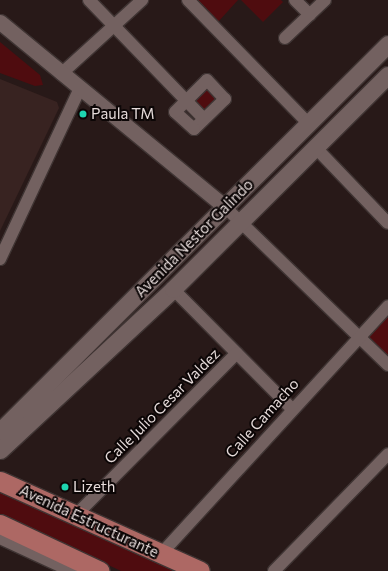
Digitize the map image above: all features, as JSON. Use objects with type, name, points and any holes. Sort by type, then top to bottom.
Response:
[{"type":"main road","name":"Avenida Nestor Galindo","points":[[0,431],[388,44]]},
{"type":"main road","name":"Avenida Nestor Galindo","points":[[0,450],[173,289],[387,77]]},
{"type":"main road","name":"Avenida Estructurante","points":[[0,481],[200,571]]},
{"type":"main road","points":[[0,524],[100,571]]},
{"type":"street","points":[[89,0],[186,101]]},
{"type":"street","points":[[62,74],[142,0]]},
{"type":"street","points":[[188,0],[308,123]]},
{"type":"street","points":[[296,0],[310,15]]},
{"type":"street","points":[[285,38],[325,0]]},
{"type":"street","points":[[0,22],[79,90],[242,221],[388,365]]},
{"type":"street","points":[[207,80],[225,99],[194,129],[175,112],[186,101],[207,80]]},
{"type":"street","points":[[0,259],[79,90]]},
{"type":"street","points":[[315,147],[388,223]]},
{"type":"street","points":[[173,289],[292,409]]},
{"type":"street","name":"Calle Camacho","points":[[161,554],[292,409],[388,306]]},
{"type":"street","name":"Calle Julio Cesar Valdez","points":[[76,515],[237,353]]},
{"type":"street","points":[[274,571],[388,454]]},
{"type":"street","points":[[0,538],[71,571]]},
{"type":"shaded area","points":[[196,0],[238,0],[218,22]]},
{"type":"shaded area","points":[[241,0],[281,0],[283,2],[263,22]]},
{"type":"shaded area","points":[[0,42],[40,75],[43,85],[35,86],[0,73]]},
{"type":"shaded area","points":[[0,79],[57,102],[59,108],[0,231]]},
{"type":"shaded area","points":[[207,87],[218,97],[203,112],[192,101]]},
{"type":"shaded area","points":[[388,315],[388,357],[368,337]]},
{"type":"shaded area","points":[[0,490],[183,571],[121,571],[0,514]]},
{"type":"place","name":"Paula TM","points":[[83,114]]},
{"type":"place","name":"Lizeth","points":[[65,487]]}]
